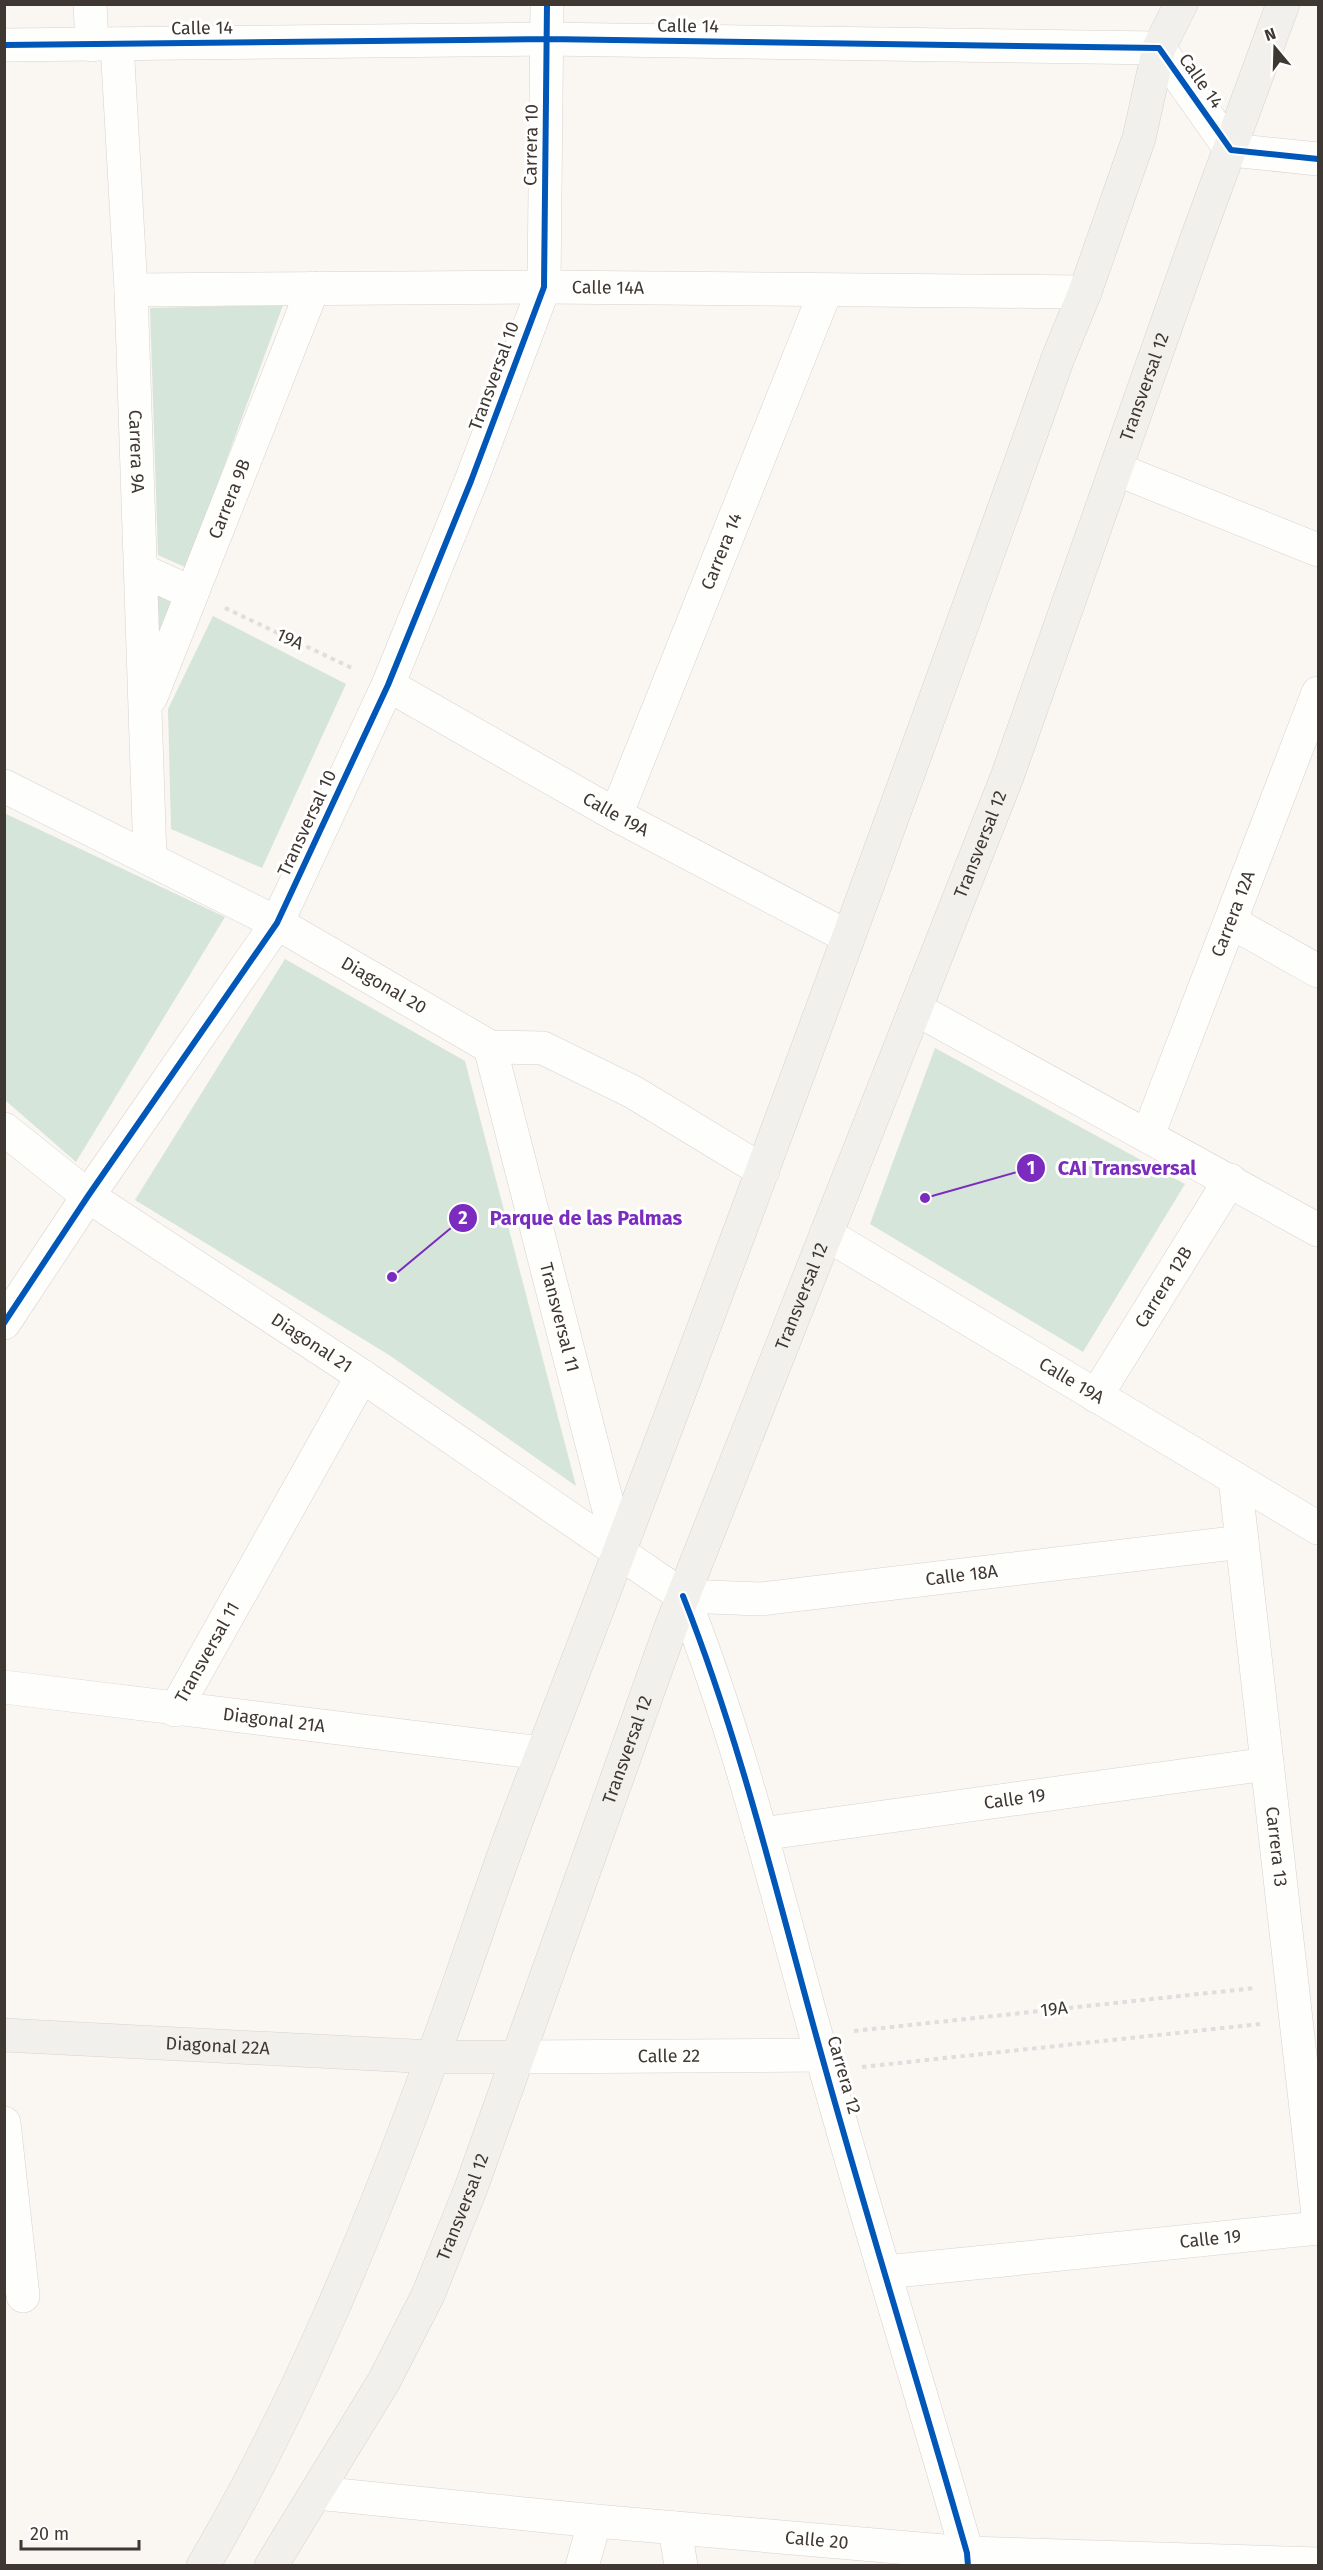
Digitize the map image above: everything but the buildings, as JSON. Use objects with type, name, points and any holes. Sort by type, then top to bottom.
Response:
[{"type":"main road","points":[[203,2565],[236,2510],[303,2372],[366,2228],[433,2057],[542,1753],[620,1553],[763,1170],[1058,358],[1085,292],[1139,138],[1159,48],[1181,4]]},
{"type":"main road","name":"Transversal 12","points":[[271,2565],[384,2381],[428,2295],[471,2188],[683,1596],[1007,777],[1283,4]]},
{"type":"main road","name":"Diagonal 22A","points":[[4,2035],[433,2057],[517,2056]]},
{"type":"street","name":"Carrera 9A","points":[[90,4],[104,45],[131,290],[150,858]]},
{"type":"street","name":"Carrera 10","points":[[544,286],[547,4]]},
{"type":"street","name":"Calle 14","points":[[4,45],[547,39],[1159,48],[1231,150]]},
{"type":"street","points":[[1231,150],[1318,159]]},
{"type":"street","name":"Calle 14A","points":[[131,290],[544,286],[1085,292]]},
{"type":"street","name":"Transversal 10","points":[[4,1323],[88,1196],[277,923],[388,685],[471,481],[544,286]]},
{"type":"street","name":"Carrera 9B","points":[[146,710],[313,288]]},
{"type":"street","name":"Carrera 14","points":[[616,815],[826,290]]},
{"type":"street","points":[[1116,468],[1318,550]]},
{"type":"street","points":[[141,570],[192,592]]},
{"type":"street","name":"Calle 19A","points":[[388,685],[616,815],[848,937]]},
{"type":"street","name":"Carrera 12A","points":[[1148,1135],[1317,704]]},
{"type":"street","name":"Diagonal 20","points":[[4,786],[277,923],[490,1047],[543,1048],[633,1092],[763,1170]]},
{"type":"street","points":[[1231,922],[1318,972]]},
{"type":"street","points":[[916,1009],[1318,1230]]},
{"type":"street","name":"Transversal 11","points":[[490,1047],[620,1553]]},
{"type":"street","name":"Diagonal 21","points":[[4,1129],[88,1196],[362,1376],[683,1596]]},
{"type":"street","name":"Carrera 12B","points":[[1096,1396],[1230,1180]]},
{"type":"street","name":"Calle 19A","points":[[826,1234],[1318,1528]]},
{"type":"street","name":"Transversal 11","points":[[175,1710],[362,1376]]},
{"type":"street","name":"Carrera 13","points":[[1235,1479],[1318,2215]]},
{"type":"street","name":"Calle 18A","points":[[683,1596],[760,1599],[1242,1542]]},
{"type":"street","name":"Carrera 12","points":[[683,1596],[713,1672],[761,1834],[821,2054],[968,2559]]},
{"type":"street","name":"Diagonal 21A","points":[[4,1687],[175,1710],[542,1753]]},
{"type":"street","name":"Calle 19","points":[[761,1834],[1267,1764]]},
{"type":"street","name":"Calle 22","points":[[517,2056],[821,2054]]},
{"type":"street","points":[[4,2123],[23,2296]]},
{"type":"street","name":"Calle 19","points":[[886,2272],[1318,2228]]},
{"type":"street","name":"Calle 20","points":[[317,2493],[968,2559],[1318,2564]]},
{"type":"street","points":[[582,2565],[595,2521]]},
{"type":"street","points":[[675,2528],[681,2565]]},
{"type":"shaded area","points":[[283,305],[187,568],[158,555],[150,308]]},
{"type":"shaded area","points":[[151,582],[181,596],[153,670]]},
{"type":"shaded area","points":[[213,616],[346,684],[262,868],[171,829],[168,709]]},
{"type":"shaded area","points":[[4,813],[225,917],[76,1162],[5,1100]]},
{"type":"shaded area","points":[[285,959],[465,1061],[576,1486],[389,1355],[135,1200]]},
{"type":"shaded area","points":[[935,1048],[1185,1184],[1083,1352],[870,1224]]},
{"type":"cycle path","points":[[4,1323],[88,1196],[277,923],[388,685],[471,481],[544,287],[547,4]]},
{"type":"cycle path","points":[[4,45],[547,39],[1159,48],[1231,150],[1318,159]]},
{"type":"cycle path","points":[[683,1596],[705,1654],[743,1772],[843,2131],[967,2553],[968,2566]]},
{"type":"place","name":"CAI Transversal","points":[[925,1198]]},
{"type":"place","name":"Parque de las Palmas","points":[[392,1277]]}]
